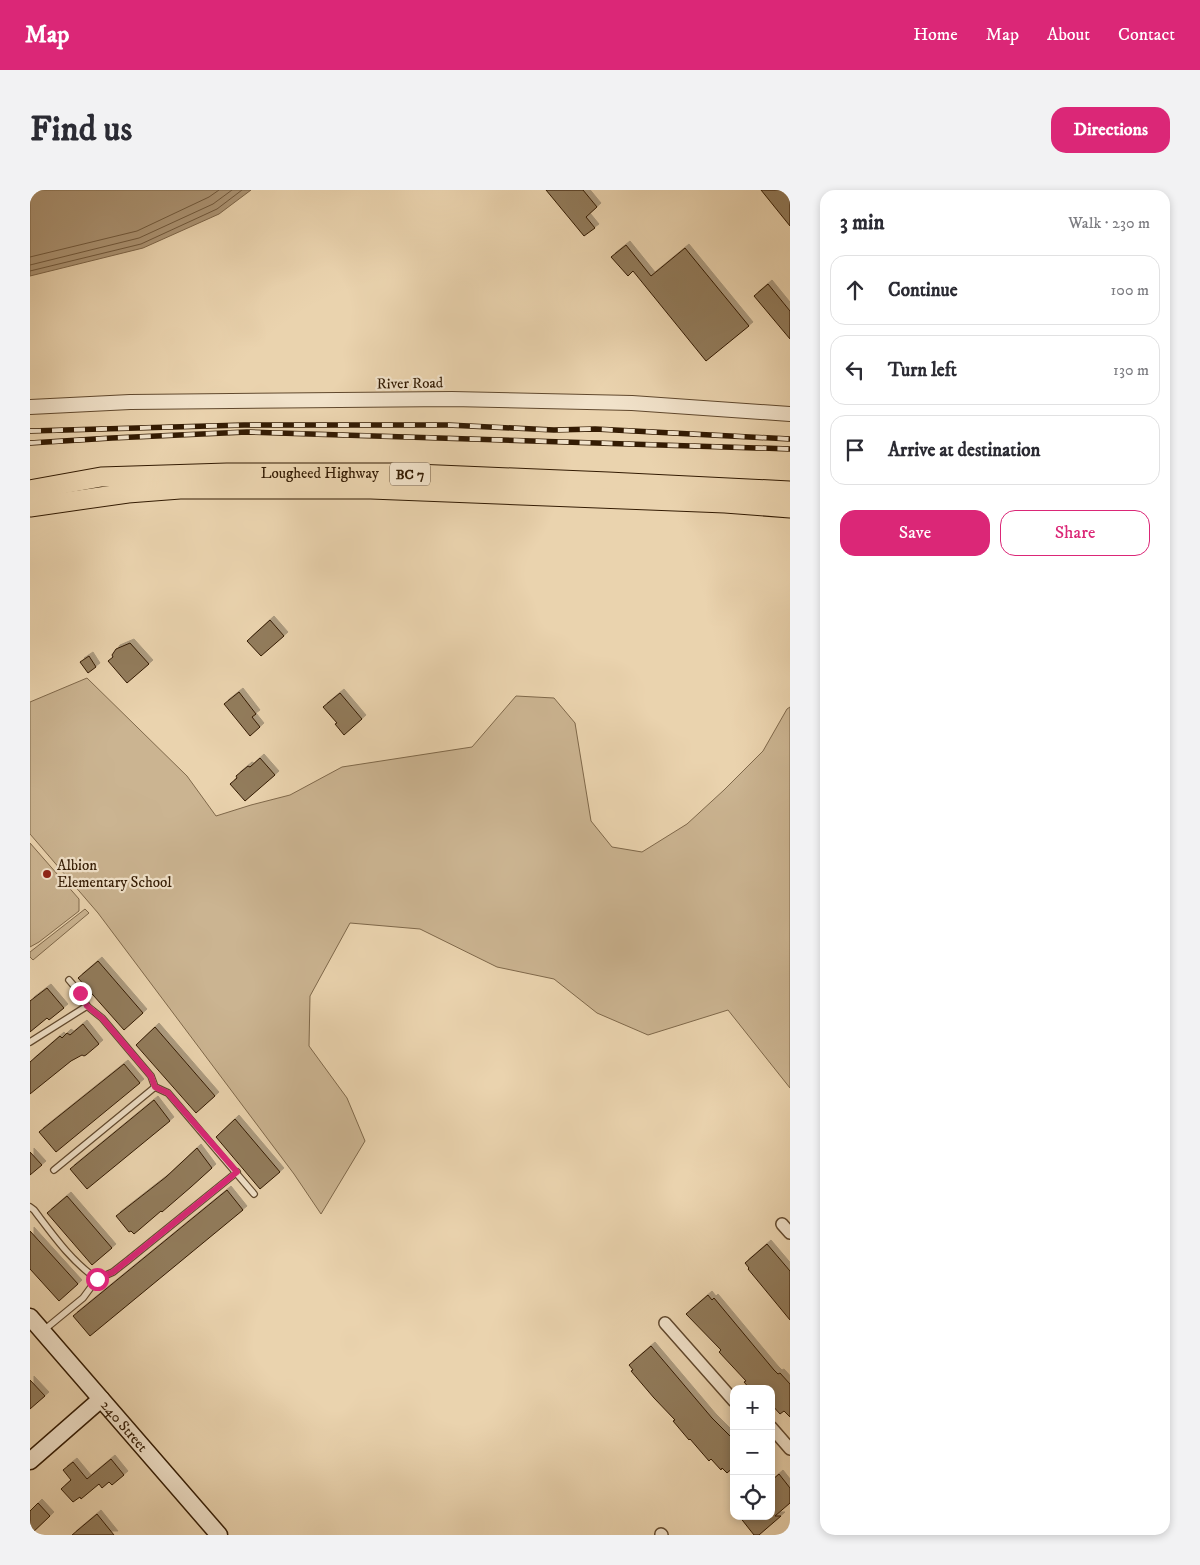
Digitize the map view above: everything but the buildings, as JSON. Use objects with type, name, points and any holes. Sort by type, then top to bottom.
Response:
[{"type":"highway","name":"Lougheed Highway","points":[[30,490],[101,477],[237,473],[392,473],[657,484],[790,492]]},
{"type":"highway","name":"Lougheed Highway","points":[[30,508],[128,493],[199,489],[371,489],[725,503],[790,508]]},
{"type":"main road","name":"240 Street","points":[[30,1317],[219,1535]]},
{"type":"main road","points":[[30,1461],[102,1399]]},
{"type":"street","name":"River Road","points":[[30,407],[130,402],[452,399],[632,403],[790,414]]},
{"type":"street","points":[[782,1224],[790,1233]]},
{"type":"street","points":[[665,1323],[730,1396]]},
{"type":"street","points":[[774,1430],[790,1449]]},
{"type":"lane","points":[[69,980],[80,993],[87,1006],[102,1018],[151,1076],[155,1087],[168,1093],[254,1194]]},
{"type":"lane","points":[[30,1042],[87,1006]]},
{"type":"lane","points":[[54,1170],[155,1087]]},
{"type":"lane","points":[[42,1331],[83,1298],[97,1279],[113,1272],[237,1172]]},
{"type":"lane","points":[[30,1207],[84,1270],[97,1279]]},
{"type":"shaded area","points":[[87,678],[187,776],[216,816],[290,795],[342,767],[472,747],[516,696],[554,698],[575,723],[591,821],[612,847],[642,852],[687,824],[724,790],[763,751],[787,709],[790,707],[790,1088],[728,1010],[648,1035],[597,1013],[554,979],[497,967],[420,929],[350,923],[310,996],[309,1046],[347,1098],[365,1141],[321,1214],[294,1174],[98,913],[30,834],[30,702]]},
{"type":"shaded area","name":"Albion Elementary School","points":[[30,843],[79,899],[79,911],[30,947]]},
{"type":"shaded area","points":[[85,909],[89,913],[33,960],[30,957],[30,952]]},
{"type":"water","points":[[30,190],[251,190],[219,214],[143,248],[30,276]]},
{"type":"railway","points":[[30,431],[244,425],[448,425],[554,430],[595,429],[790,439]]},
{"type":"railway","points":[[30,443],[247,432],[790,449]]},
{"type":"place","name":"Albion Elementary School","points":[[47,874]]},
{"type":"route","points":[[80,993],[87,1006],[102,1018],[151,1076],[155,1087],[168,1093],[237,1172],[113,1272],[97,1279]]}]
